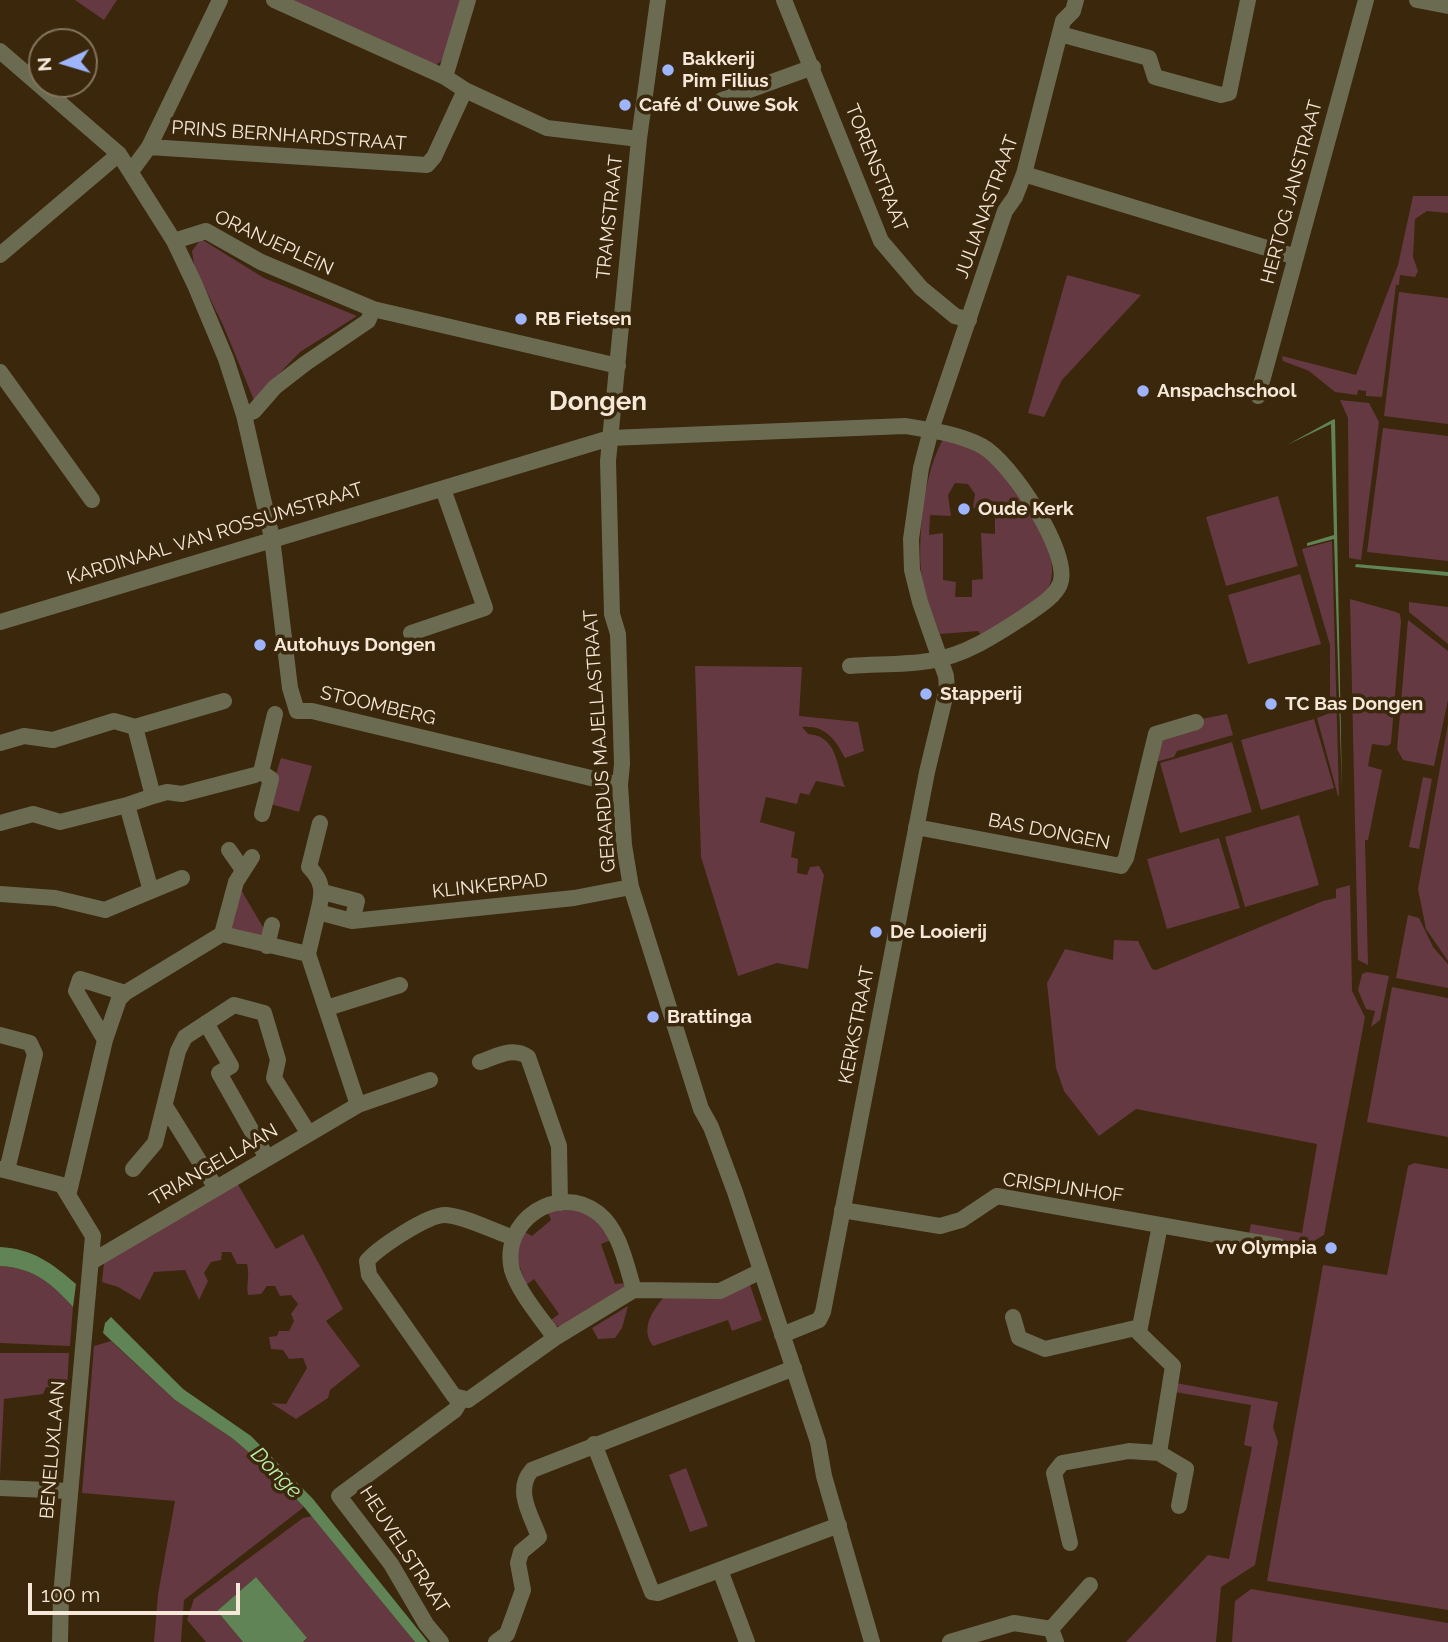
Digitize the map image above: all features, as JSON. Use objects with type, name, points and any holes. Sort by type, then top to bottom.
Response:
[{"type":"street","points":[[132,170],[149,147],[220,0]]},
{"type":"street","points":[[274,0],[445,77],[465,90],[547,128],[639,139]]},
{"type":"street","points":[[445,77],[468,0]]},
{"type":"street","name":"TRAMSTRAAT","points":[[610,438],[639,139],[657,0]]},
{"type":"street","name":"TORENSTRAAT","points":[[784,0],[813,66],[881,241],[921,288],[955,316],[969,320]]},
{"type":"street","name":"JULIANASTRAAT","points":[[931,430],[1005,211],[1015,197],[1024,174],[1040,119],[1040,102],[1063,21],[1073,11],[1076,0]]},
{"type":"street","points":[[1060,34],[1149,58],[1155,77],[1221,95],[1228,93],[1248,0]]},
{"type":"street","name":"HERTOG JANSTRAAT","points":[[1258,396],[1366,0]]},
{"type":"street","points":[[1417,0],[1448,6]]},
{"type":"street","points":[[0,51],[120,154],[174,241],[213,326],[244,415],[272,538]]},
{"type":"street","points":[[722,100],[813,66]]},
{"type":"street","name":"PRINS BERNHARDSTRAAT","points":[[149,147],[427,165],[434,157],[465,90]]},
{"type":"street","points":[[0,255],[120,154]]},
{"type":"street","points":[[1024,174],[1296,257]]},
{"type":"street","name":"ORANJEPLEIN","points":[[174,241],[206,230],[261,262],[373,309],[618,366]]},
{"type":"street","points":[[244,415],[254,411],[275,387],[306,363],[368,321],[373,309]]},
{"type":"street","points":[[0,372],[92,500]]},
{"type":"street","name":"KARDINAAL VAN ROSSUMSTRAAT","points":[[0,622],[610,438],[877,426],[931,430]]},
{"type":"street","points":[[850,666],[940,658],[979,645],[1041,605],[1056,590],[1061,574],[1038,508],[1008,470],[982,446],[931,430]]},
{"type":"street","name":"KERKSTRAAT","points":[[782,1335],[819,1320],[916,827],[947,689],[912,570],[911,539],[919,480],[931,430]]},
{"type":"street","name":"GERARDUS MAJELLASTRAAT","points":[[610,438],[612,618],[618,635],[622,764],[620,785],[631,887],[701,1109],[711,1127],[761,1271]]},
{"type":"street","points":[[411,632],[485,608],[443,489]]},
{"type":"street","name":"STOOMBERG","points":[[272,538],[290,688],[297,711],[312,711],[620,785]]},
{"type":"street","points":[[0,743],[24,736],[53,740],[114,721],[135,727],[224,701]]},
{"type":"street","points":[[262,814],[261,772],[275,714]]},
{"type":"street","name":"BAS DONGEN","points":[[916,827],[1121,866],[1126,858],[1156,734],[1196,722]]},
{"type":"street","points":[[135,727],[153,796]]},
{"type":"street","points":[[0,823],[33,814],[60,822],[167,792],[182,794],[263,777]]},
{"type":"street","points":[[127,805],[151,891]]},
{"type":"street","points":[[320,822],[309,867],[318,876],[323,892],[308,954],[358,1105]]},
{"type":"street","points":[[69,1192],[105,1040],[119,999],[222,934],[236,882],[247,863],[229,850]]},
{"type":"street","points":[[0,894],[55,898],[105,910],[182,878]]},
{"type":"street","name":"KLINKERPAD","points":[[318,912],[352,921],[575,898],[631,887]]},
{"type":"street","points":[[323,892],[357,901],[352,921]]},
{"type":"street","points":[[267,946],[272,925]]},
{"type":"street","points":[[222,934],[308,954]]},
{"type":"street","points":[[105,1040],[76,991],[80,979],[125,993]]},
{"type":"street","points":[[327,1008],[400,985]]},
{"type":"street","points":[[132,1169],[155,1143],[185,1037],[234,1005],[264,1013],[278,1060],[274,1078],[309,1134]]},
{"type":"street","points":[[206,1023],[231,1066],[219,1073],[267,1158]]},
{"type":"street","points":[[0,1035],[30,1043],[35,1054],[4,1170],[62,1185],[69,1192]]},
{"type":"street","points":[[480,1062],[511,1051],[528,1057],[559,1146],[560,1203]]},
{"type":"street","name":"TRIANGELLAAN","points":[[91,1262],[358,1105],[430,1080]]},
{"type":"street","points":[[165,1106],[216,1188]]},
{"type":"street","name":"BENELUXLAAN","points":[[60,1642],[70,1491],[91,1262],[91,1229],[69,1192]]},
{"type":"street","name":"CRISPIJNHOF","points":[[842,1210],[940,1226],[961,1220],[997,1196],[1278,1246]]},
{"type":"street","points":[[634,1290],[607,1222],[584,1206],[560,1203],[547,1205],[530,1214],[514,1238],[513,1273],[555,1338],[634,1290],[720,1291],[761,1271],[820,1449],[824,1476],[872,1642]]},
{"type":"street","points":[[462,1398],[454,1396],[369,1275],[367,1262],[375,1252],[432,1217],[446,1215],[514,1238]]},
{"type":"street","points":[[1159,1453],[1173,1366],[1139,1333],[1160,1225]]},
{"type":"street","points":[[1013,1317],[1019,1338],[1045,1349],[1140,1327]]},
{"type":"street","name":"HEUVELSTRAAT","points":[[441,1642],[426,1623],[391,1564],[339,1496],[455,1410],[462,1398],[468,1400],[555,1338]]},
{"type":"street","points":[[496,1642],[506,1634],[523,1590],[518,1563],[521,1552],[539,1537],[523,1492],[523,1480],[532,1470],[794,1368]]},
{"type":"street","points":[[594,1444],[652,1592],[658,1593],[839,1525]]},
{"type":"street","points":[[1070,1543],[1054,1473],[1062,1463],[1129,1451],[1159,1453],[1186,1469],[1179,1506]]},
{"type":"street","points":[[0,1488],[70,1491]]},
{"type":"street","points":[[720,1570],[747,1642]]},
{"type":"street","points":[[950,1642],[1014,1623],[1053,1636],[1090,1585]]},
{"type":"shaded area","points":[[75,0],[117,0],[104,20]]},
{"type":"shaded area","points":[[288,0],[460,0],[445,58],[436,65]]},
{"type":"shaded area","points":[[1413,196],[1448,196],[1448,213],[1427,211],[1415,219],[1413,257],[1418,271],[1415,277],[1400,275],[1399,285],[1396,285],[1382,397],[1366,396],[1366,391],[1358,390],[1357,395],[1335,392],[1309,371],[1283,361],[1282,356],[1356,375],[1398,265]]},
{"type":"shaded area","points":[[201,239],[264,278],[357,316],[300,352],[254,400],[223,325],[194,266],[192,251]]},
{"type":"shaded area","points":[[1067,275],[1141,295],[1062,380],[1044,417],[1028,413]]},
{"type":"shaded area","points":[[1399,292],[1448,298],[1448,424],[1384,416]]},
{"type":"shaded area","points":[[1340,400],[1369,403],[1379,422],[1361,560],[1349,558],[1348,418]]},
{"type":"shaded area","points":[[1383,428],[1448,436],[1448,561],[1367,552]]},
{"type":"shaded area","points":[[944,438],[976,450],[993,461],[1025,500],[1044,536],[1050,554],[1052,570],[1046,591],[985,640],[978,631],[940,634],[924,587],[920,556],[922,521],[927,484]],"holes":[[[955,483],[968,484],[975,494],[973,508],[979,509],[980,516],[995,515],[995,534],[981,533],[983,579],[972,580],[972,597],[955,597],[956,582],[943,580],[943,533],[929,535],[930,515],[951,516],[948,495]]]},
{"type":"shaded area","points":[[1278,496],[1298,566],[1226,586],[1206,517]]},
{"type":"shaded area","points":[[1332,541],[1339,796],[1317,718],[1330,713],[1330,645],[1302,549]]},
{"type":"shaded area","points":[[1300,574],[1321,644],[1248,664],[1228,595]]},
{"type":"shaded area","points":[[1350,599],[1396,612],[1400,614],[1401,622],[1391,743],[1388,746],[1372,744],[1368,766],[1382,770],[1368,840],[1365,840],[1368,965],[1358,960]]},
{"type":"shaded area","points":[[1409,602],[1448,607],[1448,644],[1409,612]]},
{"type":"shaded area","points":[[1408,620],[1448,651],[1448,700],[1434,766],[1403,760],[1397,749]]},
{"type":"shaded area","points":[[695,666],[802,667],[799,716],[858,722],[864,751],[845,758],[823,731],[802,727],[808,734],[818,736],[831,746],[845,787],[816,781],[809,795],[800,793],[797,804],[766,797],[760,822],[795,832],[791,857],[798,859],[797,873],[807,875],[810,867],[819,866],[824,875],[808,969],[777,963],[738,976],[701,857]]},
{"type":"shaded area","points":[[1227,714],[1233,735],[1177,751],[1174,757],[1155,762],[1161,739],[1202,726],[1201,719]]},
{"type":"shaded area","points":[[1314,719],[1334,788],[1261,810],[1241,740]]},
{"type":"shaded area","points":[[1448,724],[1448,961],[1426,929],[1418,889]]},
{"type":"shaded area","points":[[1232,742],[1252,812],[1180,833],[1160,763]]},
{"type":"shaded area","points":[[281,758],[312,766],[299,812],[267,803]]},
{"type":"shaded area","points":[[1423,777],[1432,779],[1419,849],[1409,847]]},
{"type":"shaded area","points":[[1299,815],[1319,885],[1245,907],[1225,837]]},
{"type":"shaded area","points":[[1219,838],[1240,908],[1167,929],[1147,859]]},
{"type":"shaded area","points":[[1350,885],[1352,991],[1365,1017],[1324,1235],[1302,1248],[1266,1241],[1249,1233],[1251,1224],[1302,1233],[1317,1144],[1136,1109],[1099,1136],[1064,1091],[1056,1068],[1047,983],[1065,949],[1113,960],[1114,940],[1138,941],[1152,969],[1156,970],[1336,898],[1336,889]]},
{"type":"shaded area","points":[[240,888],[267,934],[265,941],[228,931]]},
{"type":"shaded area","points":[[1408,915],[1419,918],[1433,947],[1448,964],[1448,988],[1396,978]]},
{"type":"shaded area","points":[[1367,972],[1389,976],[1380,1020],[1371,1027],[1375,1011],[1366,1009],[1358,990],[1362,974]]},
{"type":"shaded area","points":[[1392,987],[1448,998],[1448,1137],[1367,1122]]},
{"type":"shaded area","points":[[1414,1163],[1448,1169],[1448,1610],[1267,1581],[1323,1265],[1387,1275],[1408,1166]]},
{"type":"shaded area","points":[[237,1183],[276,1249],[303,1234],[343,1309],[326,1321],[360,1366],[330,1390],[328,1398],[296,1419],[271,1403],[286,1404],[307,1368],[303,1358],[289,1359],[283,1350],[271,1349],[269,1337],[277,1336],[279,1331],[289,1331],[294,1321],[291,1314],[298,1304],[291,1295],[280,1296],[275,1286],[267,1286],[261,1294],[248,1295],[247,1264],[237,1264],[231,1252],[222,1252],[221,1260],[211,1262],[204,1273],[208,1281],[199,1300],[185,1270],[154,1272],[140,1300],[118,1287],[102,1282],[104,1262]]},
{"type":"shaded area","points":[[567,1207],[593,1216],[611,1240],[601,1244],[615,1284],[626,1283],[623,1292],[563,1326],[554,1326],[551,1320],[559,1314],[534,1279],[526,1285],[516,1255],[523,1231],[532,1236],[551,1220],[547,1210]]},
{"type":"shaded area","points":[[0,1266],[23,1270],[41,1278],[73,1307],[70,1346],[0,1343]]},
{"type":"shaded area","points":[[750,1285],[762,1320],[732,1331],[728,1320],[653,1346],[649,1340],[649,1320],[664,1297]]},
{"type":"shaded area","points":[[628,1306],[622,1328],[615,1338],[598,1339],[592,1328]]},
{"type":"shaded area","points":[[111,1341],[175,1400],[232,1438],[259,1461],[304,1507],[184,1600],[181,1642],[154,1642],[158,1594],[175,1501],[82,1493],[94,1346]]},
{"type":"shaded area","points":[[0,1353],[69,1353],[67,1388],[46,1387],[43,1394],[4,1399],[0,1477]]},
{"type":"shaded area","points":[[1176,1383],[1278,1402],[1273,1427],[1278,1442],[1255,1565],[1221,1587],[1216,1642],[1126,1642],[1208,1555],[1229,1559],[1252,1447],[1244,1445],[1251,1405],[1175,1392]]},
{"type":"shaded area","points":[[686,1468],[708,1526],[690,1532],[669,1475]]},
{"type":"shaded area","points":[[312,1516],[415,1642],[303,1642],[307,1639],[256,1577],[217,1611],[243,1642],[206,1642],[187,1620],[194,1599],[303,1518]]},
{"type":"shaded area","points":[[1251,1589],[1448,1623],[1448,1642],[1232,1642],[1235,1601]]},
{"type":"water","points":[[1334,419],[1342,791],[1334,539],[1307,546],[1307,543],[1334,535],[1331,424],[1287,445]]},
{"type":"water","points":[[1356,564],[1448,572],[1448,576],[1355,567]]},
{"type":"water","points":[[0,1247],[32,1254],[67,1276],[76,1284],[73,1307],[41,1278],[23,1270],[0,1266]]},
{"type":"water","name":"Donge","points":[[111,1317],[183,1389],[251,1436],[313,1499],[428,1642],[415,1642],[304,1507],[259,1461],[232,1438],[175,1400],[103,1333],[105,1323]]},
{"type":"water","points":[[256,1577],[307,1638],[303,1642],[243,1642],[217,1611]]},
{"type":"place","name":"Bakkerij Pim Filius","points":[[668,70]]},
{"type":"place","name":"Café d' Ouwe Sok","points":[[625,105]]},
{"type":"place","name":"RB Fietsen","points":[[521,319]]},
{"type":"place","name":"Anspachschool","points":[[1143,391]]},
{"type":"place","name":"Oude Kerk","points":[[964,509]]},
{"type":"place","name":"Autohuys Dongen","points":[[260,645]]},
{"type":"place","name":"Stapperij","points":[[926,694]]},
{"type":"place","name":"TC Bas Dongen","points":[[1271,704]]},
{"type":"place","name":"De Looierij","points":[[876,932]]},
{"type":"place","name":"Brattinga","points":[[653,1017]]},
{"type":"place","name":"vv Olympia","points":[[1331,1248]]},
{"type":"district","name":"Dongen","points":[[598,402]]}]
